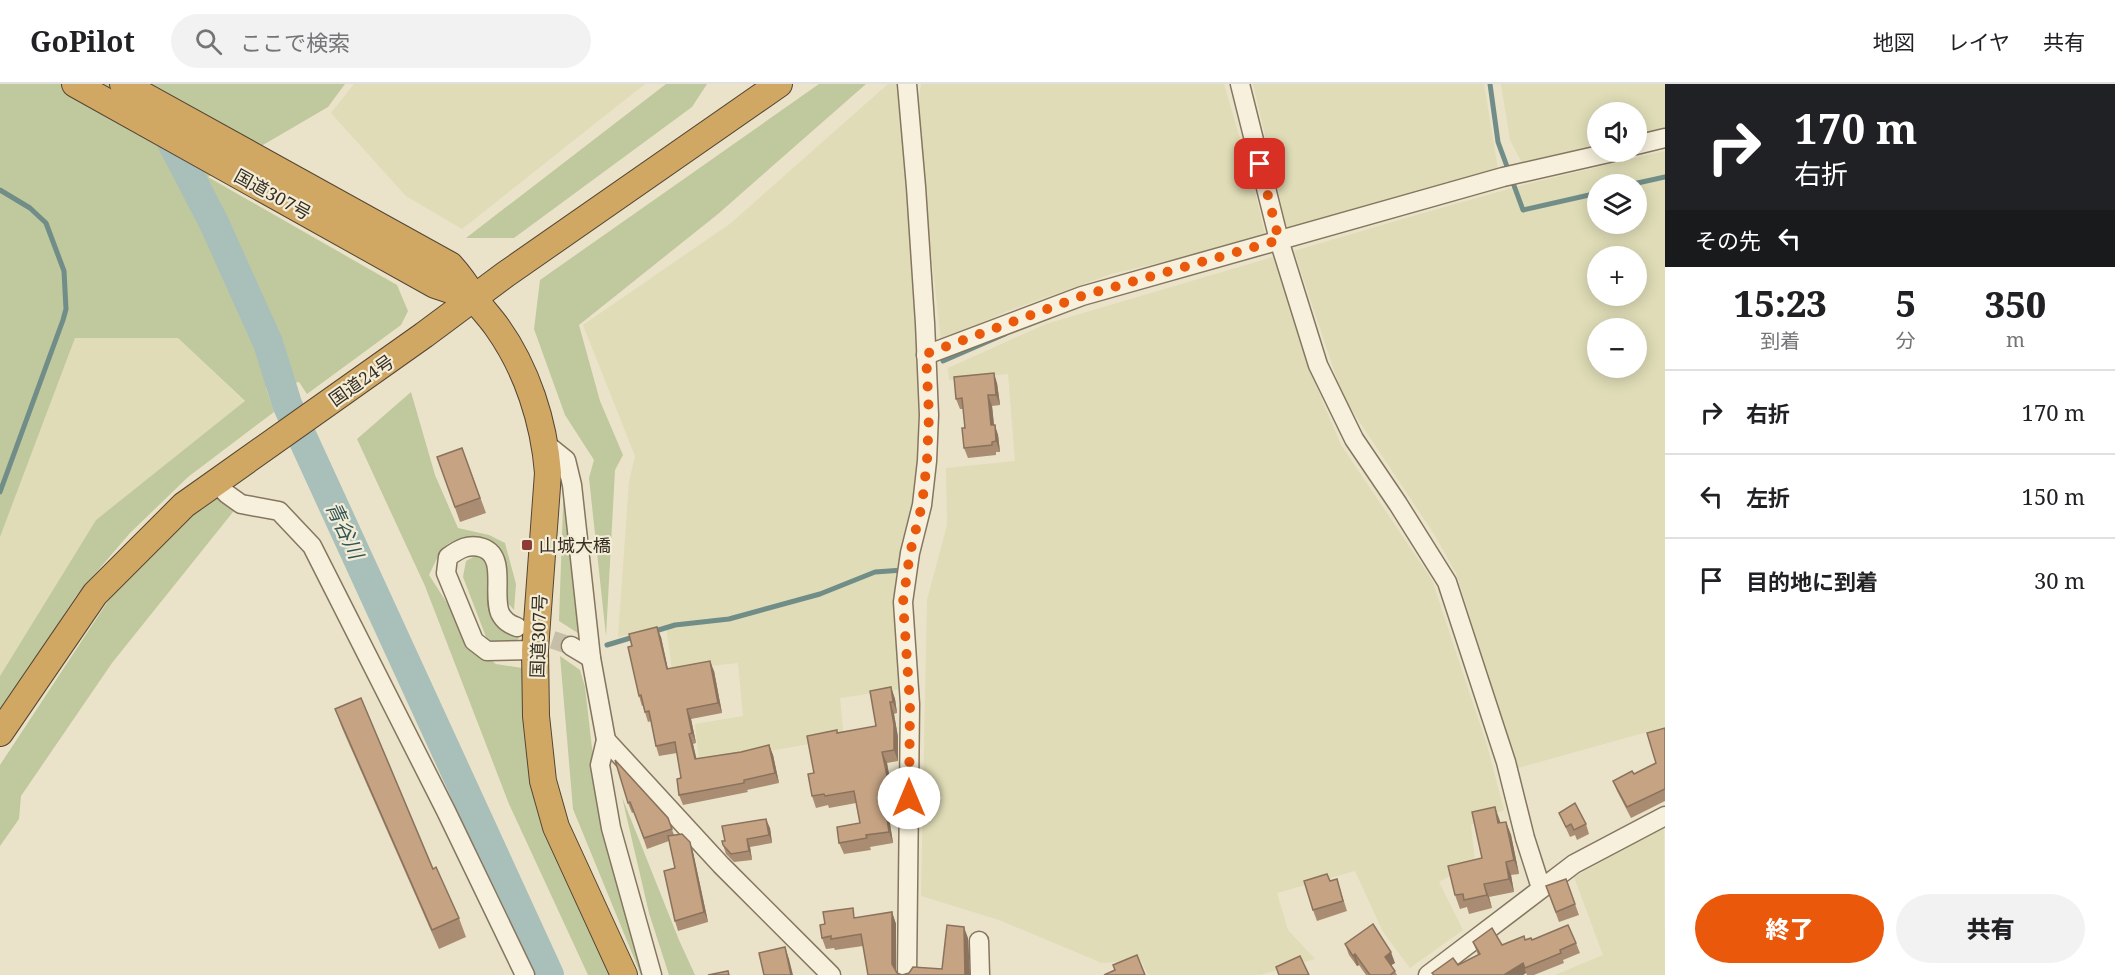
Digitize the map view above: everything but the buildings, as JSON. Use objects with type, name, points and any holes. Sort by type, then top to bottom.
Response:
[{"type":"highway","name":"国道307号","points":[[75,84],[443,275]]},
{"type":"highway","name":"国道307号","points":[[123,84],[443,275],[474,298],[498,328],[521,367],[546,444],[548,473],[535,650],[536,716],[543,781],[556,827],[624,975]]},
{"type":"highway","name":"国道24号","points":[[0,733],[95,594],[184,505],[506,274],[779,84]]},
{"type":"street","points":[[907,84],[916,187],[929,415],[922,505],[910,553],[903,602],[910,704],[907,975]]},
{"type":"street","points":[[1240,84],[1279,240],[1318,365],[1354,439],[1447,582],[1506,762],[1525,838],[1541,888]]},
{"type":"street","points":[[1647,142],[1665,138]]},
{"type":"street","points":[[926,354],[1082,296],[1503,177],[1587,158]]},
{"type":"street","points":[[546,444],[566,460],[572,485],[591,658],[606,740],[600,765],[611,828],[652,975]]},
{"type":"street","points":[[215,482],[241,504],[279,511],[312,546],[446,811],[525,975]]},
{"type":"street","points":[[517,627],[506,623],[499,611],[496,563],[488,550],[475,545],[460,548],[448,557],[446,573],[474,641],[487,651],[535,650]]},
{"type":"street","points":[[571,646],[591,658]]},
{"type":"street","points":[[606,740],[721,865],[831,975]]},
{"type":"street","points":[[1428,975],[1574,864],[1665,816]]},
{"type":"street","points":[[980,941],[980,975]]},
{"type":"shaded area","points":[[354,84],[645,84],[462,229],[406,196],[331,113]]},
{"type":"shaded area","points":[[888,84],[902,84],[923,320],[922,459],[902,689],[840,698],[844,738],[699,763],[695,724],[743,716],[738,663],[672,670],[666,626],[618,637],[629,482],[635,456],[583,325],[731,223]]},
{"type":"shaded area","points":[[921,84],[1224,84],[1253,183],[1266,238],[1111,274],[1005,312],[941,341],[922,170],[918,105]]},
{"type":"shaded area","points":[[1253,84],[1484,84],[1498,169],[1287,229]]},
{"type":"shaded area","points":[[1501,84],[1665,84],[1665,135],[1647,140],[1647,102],[1587,102],[1587,155],[1525,169],[1510,140]]},
{"type":"shaded area","points":[[1665,151],[1665,727],[1518,768],[1456,573],[1434,534],[1343,397],[1294,251],[1523,185],[1619,162],[1647,162],[1647,155]]},
{"type":"shaded area","points":[[1273,257],[1306,362],[1341,445],[1432,580],[1487,745],[1504,810],[1471,825],[1475,862],[1439,882],[1463,930],[1410,968],[1383,932],[1355,871],[1277,893],[1288,930],[1315,959],[1260,975],[1148,975],[1141,960],[1102,963],[999,920],[921,896],[927,600],[947,525],[946,468],[1015,461],[1008,374],[949,380],[948,368],[1046,324]]},
{"type":"shaded area","points":[[75,338],[178,338],[245,402],[96,520],[0,676],[0,537]]},
{"type":"shaded area","points":[[1664,827],[1665,975],[1555,975],[1603,955],[1574,877]]},
{"type":"green space","points":[[0,84],[345,84],[328,107],[208,177],[397,285],[408,311],[401,325],[307,394],[299,382],[266,388],[274,412],[188,477],[130,533],[76,596],[0,713],[0,676],[96,520],[245,401],[178,338],[75,338],[0,537]]},
{"type":"green space","points":[[666,84],[707,84],[692,107],[514,238],[466,238]]},
{"type":"green space","points":[[819,84],[866,84],[718,214],[579,325],[600,401],[623,455],[615,470],[606,636],[589,478],[594,460],[565,415],[534,329],[540,280]]},
{"type":"green space","points":[[411,392],[435,475],[458,528],[489,535],[505,543],[516,584],[514,610],[506,601],[480,539],[459,540],[447,545],[438,556],[429,575],[476,648],[496,664],[522,668],[535,794],[612,975],[588,975],[509,804],[425,586],[357,439]]},
{"type":"green space","points":[[564,478],[581,635],[559,621]]},
{"type":"green space","points":[[216,491],[237,507],[112,663],[21,796],[19,819],[0,846],[0,765],[110,598],[175,529]]},
{"type":"green space","points":[[475,556],[487,559],[500,618],[521,635],[515,643],[499,647],[486,637],[463,577],[466,561]]},
{"type":"green space","points":[[560,656],[580,670],[585,687],[601,826],[645,975],[641,975],[573,809]]},
{"type":"green space","points":[[622,797],[695,975],[669,975],[649,913]]},
{"type":"waterway","points":[[1490,84],[1498,142],[1523,210],[1587,195]]},
{"type":"waterway","name":"青谷川","points":[[161,121],[214,223],[268,343],[287,404],[549,975]]},
{"type":"waterway","points":[[1647,181],[1665,177]]},
{"type":"waterway","points":[[0,190],[30,208],[46,223],[64,271],[66,309],[0,492]]},
{"type":"waterway","points":[[943,361],[1005,334]]},
{"type":"waterway","points":[[652,632],[675,625],[729,619],[820,594],[875,572],[903,570]]},
{"type":"waterway","points":[[607,645],[637,636]]},
{"type":"tunnel","points":[[527,631],[571,646]]},
{"type":"place","name":"山城大橋","points":[[527,545]]},
{"type":"route","points":[[909,798],[910,704],[903,602],[910,553],[922,505],[927,461],[929,415],[926,354],[1082,296],[1279,240],[1260,164]]}]
